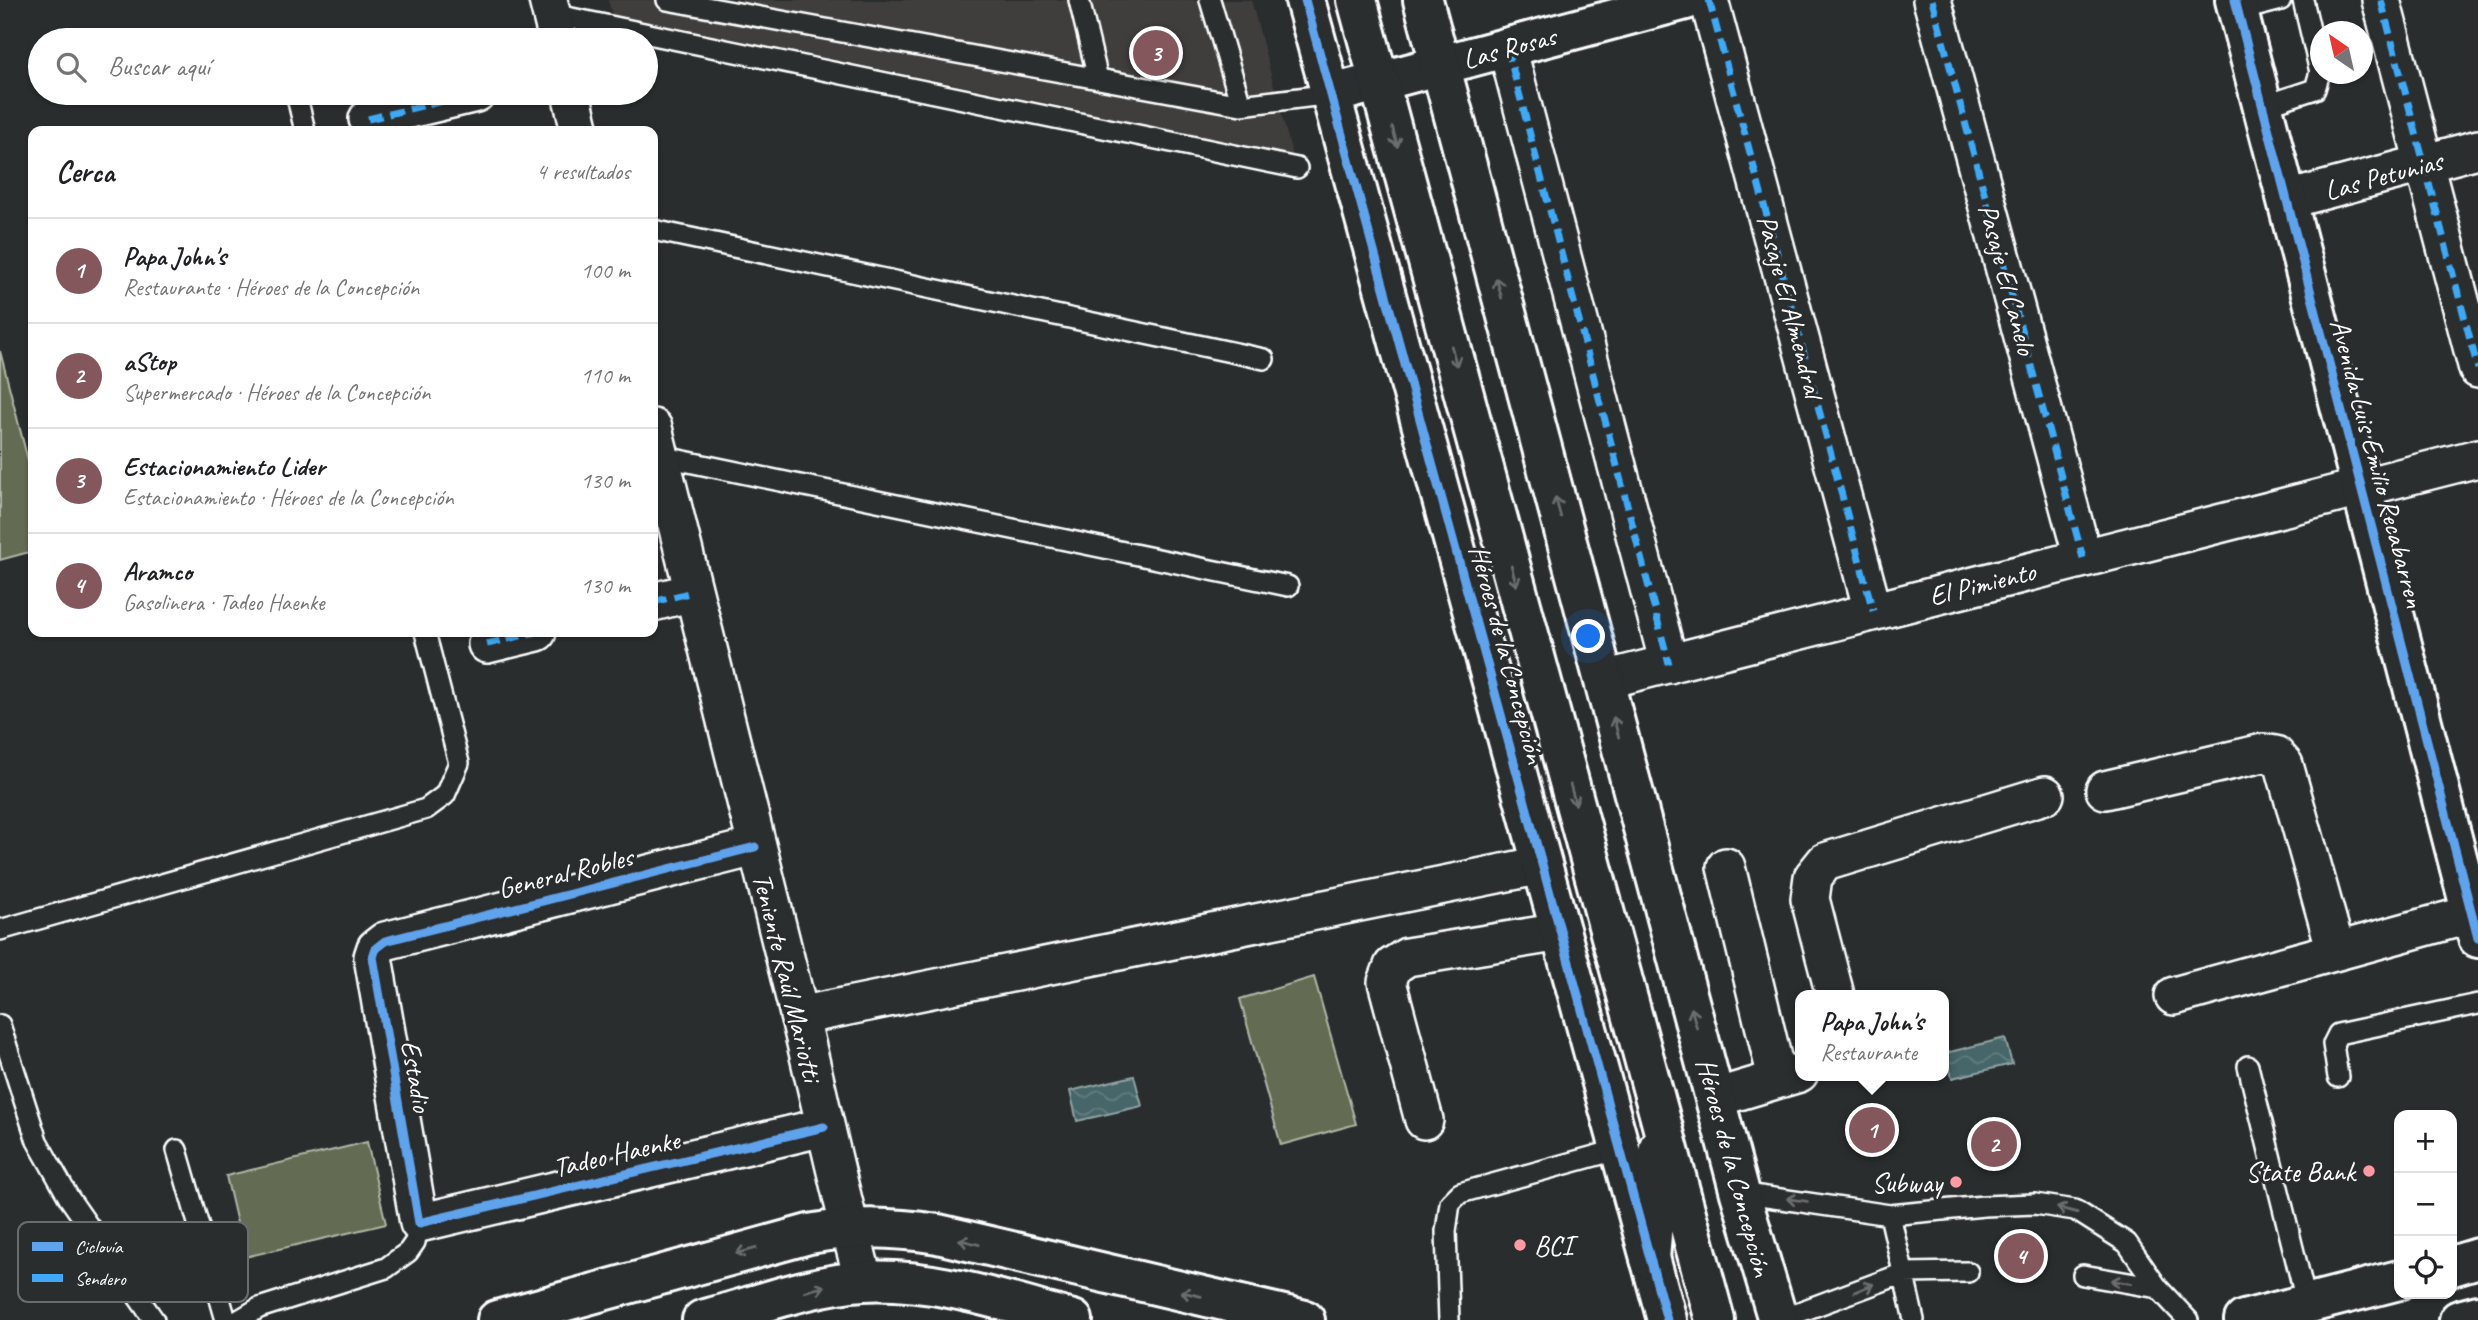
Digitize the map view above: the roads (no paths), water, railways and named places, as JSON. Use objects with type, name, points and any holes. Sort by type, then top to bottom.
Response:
[{"type":"main road","name":"Héroes de la Concepción","points":[[1306,0],[1667,1320]]},
{"type":"main road","name":"Héroes de la Concepción","points":[[1357,0],[1715,1320]]},
{"type":"main road","name":"Héroes de la Concepción","points":[[1423,0],[1740,1193],[1778,1320]]},
{"type":"main road","name":"Las Rosas","points":[[1332,94],[1686,0]]},
{"type":"main road","name":"Avenida Luis Emilio Recabarren","points":[[2236,5],[2475,926]]},
{"type":"main road","points":[[1650,1259],[1661,1121]]},
{"type":"main road","points":[[496,1320],[810,1234],[849,1228],[902,1229],[938,1234],[1305,1320]]},
{"type":"main road","points":[[2457,1264],[2478,1258]]},
{"type":"main road","points":[[702,1320],[833,1285],[864,1281],[897,1282],[957,1290],[1062,1319]]},
{"type":"main road","points":[[2244,1320],[2394,1281]]},
{"type":"main road","points":[[2459,1320],[2478,1315]]},
{"type":"street","name":"Pasaje El Almendral","points":[[1709,0],[1873,611]]},
{"type":"street","name":"Pasaje El Canelo","points":[[1932,0],[2083,558]]},
{"type":"street","points":[[2381,0],[2478,369]]},
{"type":"street","points":[[1507,47],[1669,664]]},
{"type":"street","points":[[368,119],[426,105]]},
{"type":"street","points":[[574,105],[579,126]]},
{"type":"street","name":"Las Petunias","points":[[2287,200],[2478,149]]},
{"type":"street","name":"Teniente Raúl Mariotti","points":[[658,450],[864,1281]]},
{"type":"street","name":"El Pimiento","points":[[1604,680],[2478,458]]},
{"type":"street","points":[[658,601],[693,592]]},
{"type":"street","points":[[488,644],[517,637]]},
{"type":"street","points":[[2105,790],[2263,753],[2275,755],[2284,765],[2336,951]]},
{"type":"street","points":[[1834,990],[1810,899],[1813,877],[1825,862],[2046,795]]},
{"type":"street","name":"General Robles","points":[[385,941],[755,847]]},
{"type":"street","points":[[799,1016],[1542,866]]},
{"type":"street","points":[[1715,1098],[1789,1075],[1726,867]]},
{"type":"street","points":[[2174,996],[2336,951],[2475,926]]},
{"type":"street","points":[[1423,1120],[1387,982],[1393,966],[1407,957],[1561,932]]},
{"type":"street","name":"Estadio","points":[[385,941],[376,948],[373,957],[419,1223]]},
{"type":"street","name":"Tadeo Haenke","points":[[419,1223],[824,1127]]},
{"type":"lane","points":[[667,0],[1241,105],[1332,94]]},
{"type":"lane","points":[[1079,0],[1098,79]]},
{"type":"lane","points":[[1210,0],[1241,105]]},
{"type":"lane","points":[[2236,5],[2281,0]]},
{"type":"lane","points":[[2263,106],[2315,89],[2319,81],[2320,72],[2303,0]]},
{"type":"lane","points":[[553,18],[603,28]]},
{"type":"lane","points":[[658,39],[1297,168]]},
{"type":"lane","points":[[299,105],[304,126]]},
{"type":"lane","points":[[658,231],[1264,359]]},
{"type":"lane","points":[[658,442],[1288,586]]},
{"type":"lane","points":[[0,930],[426,809],[445,796],[458,763],[426,637]]},
{"type":"lane","points":[[2338,1077],[2333,1044],[2339,1034],[2478,1004]]},
{"type":"lane","points":[[0,1025],[5,1057],[37,1141],[86,1222]]},
{"type":"lane","points":[[2248,1066],[2307,1305]]},
{"type":"lane","points":[[1448,1320],[1446,1231],[1450,1203],[1460,1193],[1620,1149]]},
{"type":"lane","points":[[177,1150],[198,1222]]},
{"type":"lane","points":[[1740,1193],[1890,1215],[2035,1204],[2075,1210],[2127,1243],[2158,1288],[2188,1320]]},
{"type":"lane","points":[[1890,1215],[1914,1320]]},
{"type":"lane","points":[[239,1320],[259,1308],[386,1268],[408,1252],[415,1242],[419,1223]]},
{"type":"lane","points":[[1778,1320],[1904,1273],[1968,1272]]},
{"type":"lane","points":[[2083,1275],[2158,1288]]},
{"type":"lane","points":[[141,1302],[154,1320]]},
{"type":"lane","points":[[221,1302],[226,1320]]},
{"type":"water","points":[[2005,1038],[2012,1064],[1952,1078],[1949,1052]]},
{"type":"water","points":[[1134,1076],[1142,1106],[1077,1121],[1070,1091]]},
{"type":"place","name":"Estacionamiento Lider","points":[[1156,53]]},
{"type":"place","name":"Papa John's","points":[[1872,1130]]},
{"type":"place","name":"aStop","points":[[1994,1144]]},
{"type":"place","name":"State Bank","points":[[2369,1171]]},
{"type":"place","name":"Subway","points":[[1956,1182]]},
{"type":"place","name":"BCI","points":[[1520,1245]]},
{"type":"place","name":"Aramco","points":[[2021,1256]]}]
